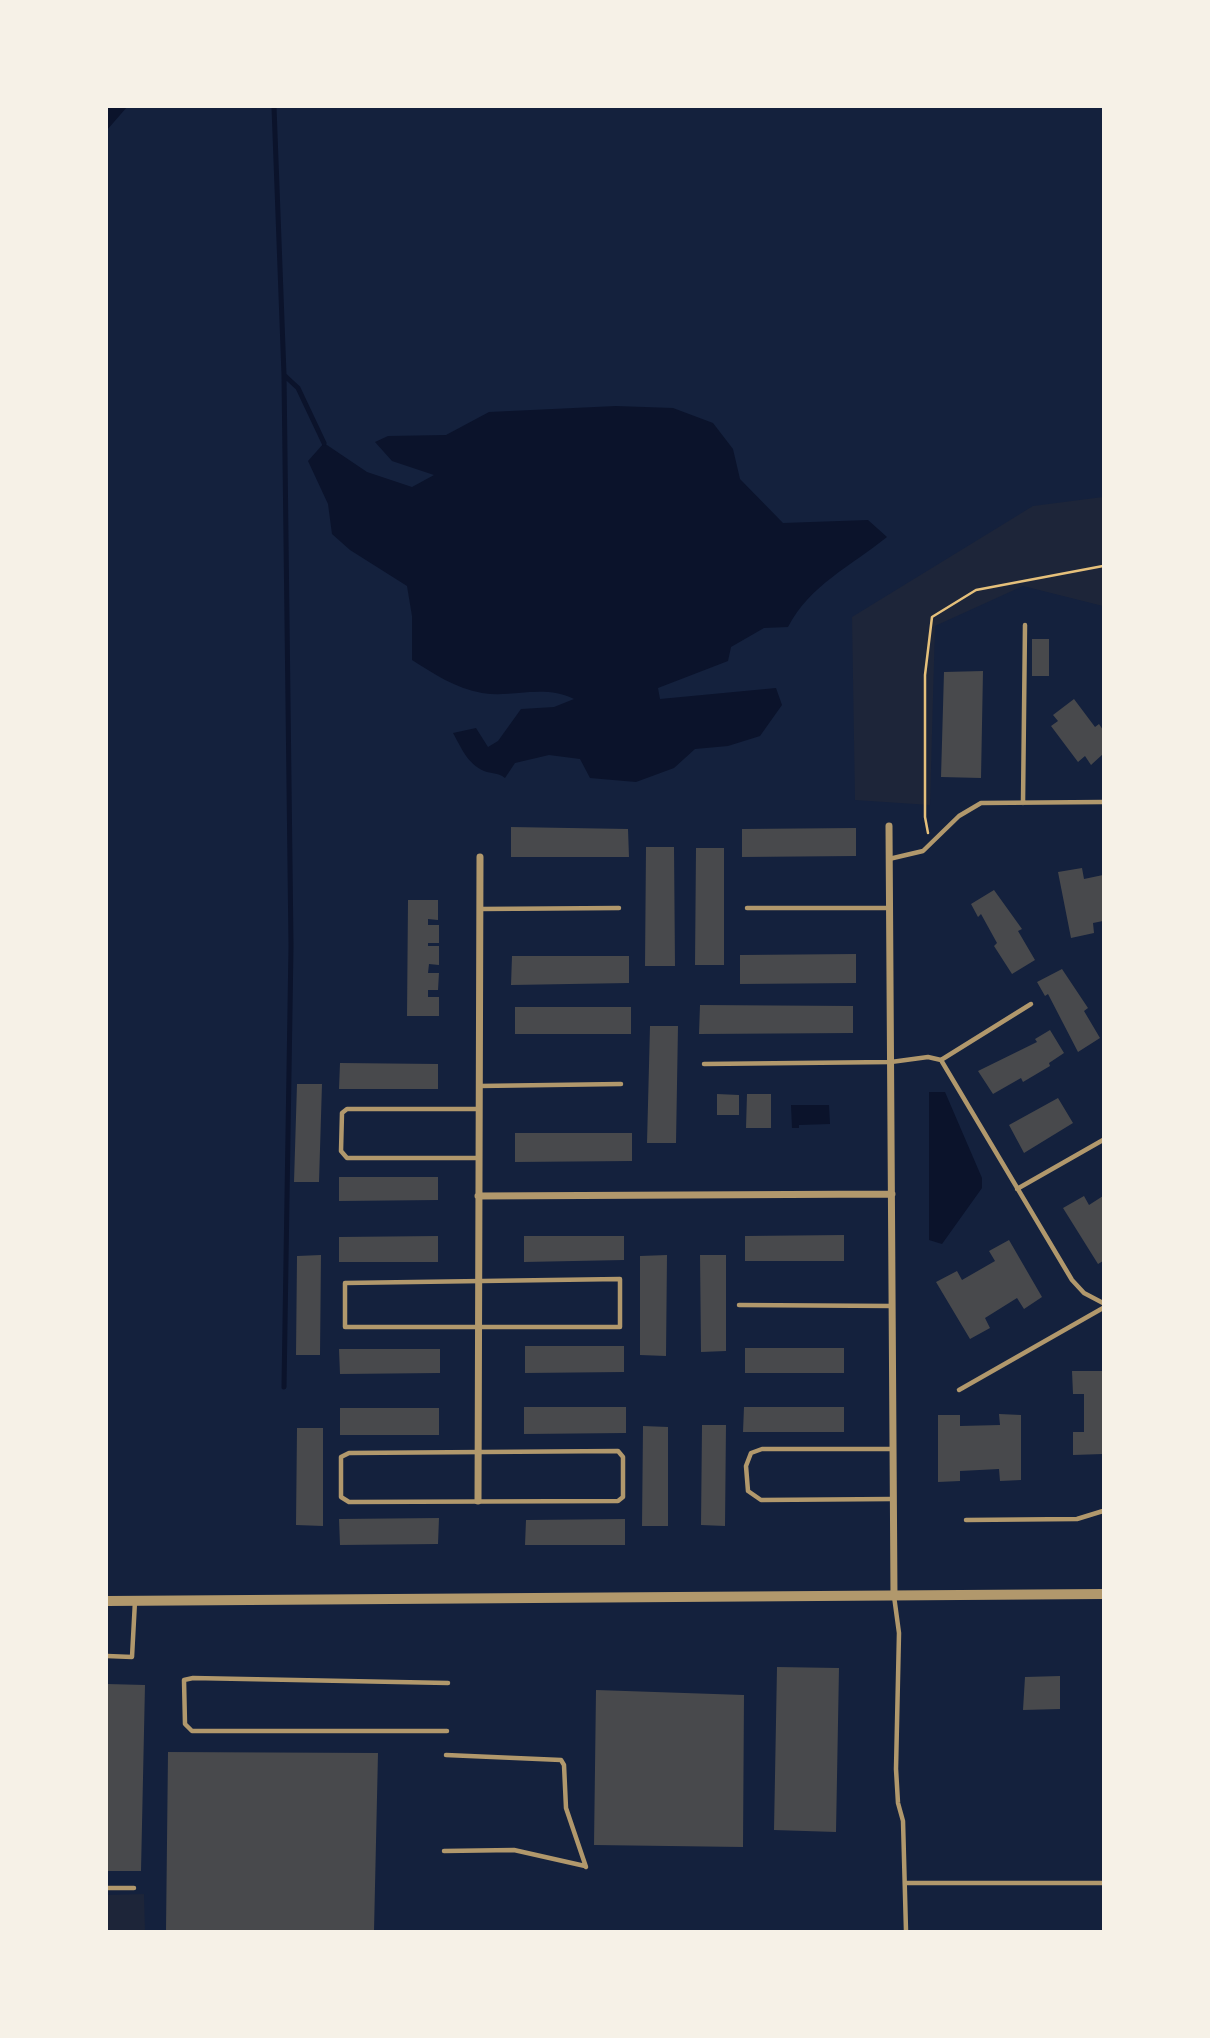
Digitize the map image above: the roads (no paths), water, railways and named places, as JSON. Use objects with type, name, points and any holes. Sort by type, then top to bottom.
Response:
[{"type":"street","points":[[889,826],[894,1596]]},
{"type":"street","points":[[478,1501],[480,857]]},
{"type":"street","points":[[478,1196],[892,1194]]},
{"type":"street","points":[[107,1601],[1103,1594]]},
{"type":"lane","points":[[1023,803],[1025,625]]},
{"type":"lane","points":[[889,859],[923,851],[959,816],[981,803],[1103,802]]},
{"type":"lane","points":[[479,909],[619,908]]},
{"type":"lane","points":[[747,908],[889,908]]},
{"type":"lane","points":[[704,1064],[891,1062],[928,1057],[941,1060],[1031,1004]]},
{"type":"lane","points":[[941,1060],[1072,1280],[1084,1293],[1103,1306],[959,1390]]},
{"type":"lane","points":[[478,1086],[621,1084]]},
{"type":"lane","points":[[478,1109],[347,1109],[342,1114],[341,1151],[347,1158],[478,1158]]},
{"type":"lane","points":[[1017,1189],[1103,1140]]},
{"type":"lane","points":[[620,1279],[620,1327],[478,1327],[345,1327],[345,1283],[620,1279]]},
{"type":"lane","points":[[740,1305],[892,1306]]},
{"type":"lane","points":[[893,1449],[762,1449],[749,1455],[746,1466],[748,1492],[761,1500],[893,1499]]},
{"type":"lane","points":[[478,1451],[618,1451],[623,1457],[623,1497],[618,1501],[478,1501],[349,1502],[341,1497],[341,1457],[349,1453],[478,1451]]},
{"type":"lane","points":[[966,1520],[1077,1519],[1103,1511]]},
{"type":"lane","points":[[894,1596],[899,1633],[896,1769],[898,1803],[903,1821],[906,1931]]},
{"type":"lane","points":[[107,1656],[132,1657],[135,1600]]},
{"type":"lane","points":[[447,1731],[192,1731],[185,1724],[182,1693],[184,1680],[193,1678],[448,1683]]},
{"type":"lane","points":[[444,1851],[514,1850],[586,1867],[566,1808],[564,1765],[561,1760],[446,1755]]},
{"type":"lane","points":[[905,1883],[1103,1883]]},
{"type":"lane","points":[[107,1888],[134,1888]]},
{"type":"waterway","points":[[274,107],[284,375],[291,946],[284,1387]]},
{"type":"waterway","points":[[284,375],[298,388],[324,443]]}]
